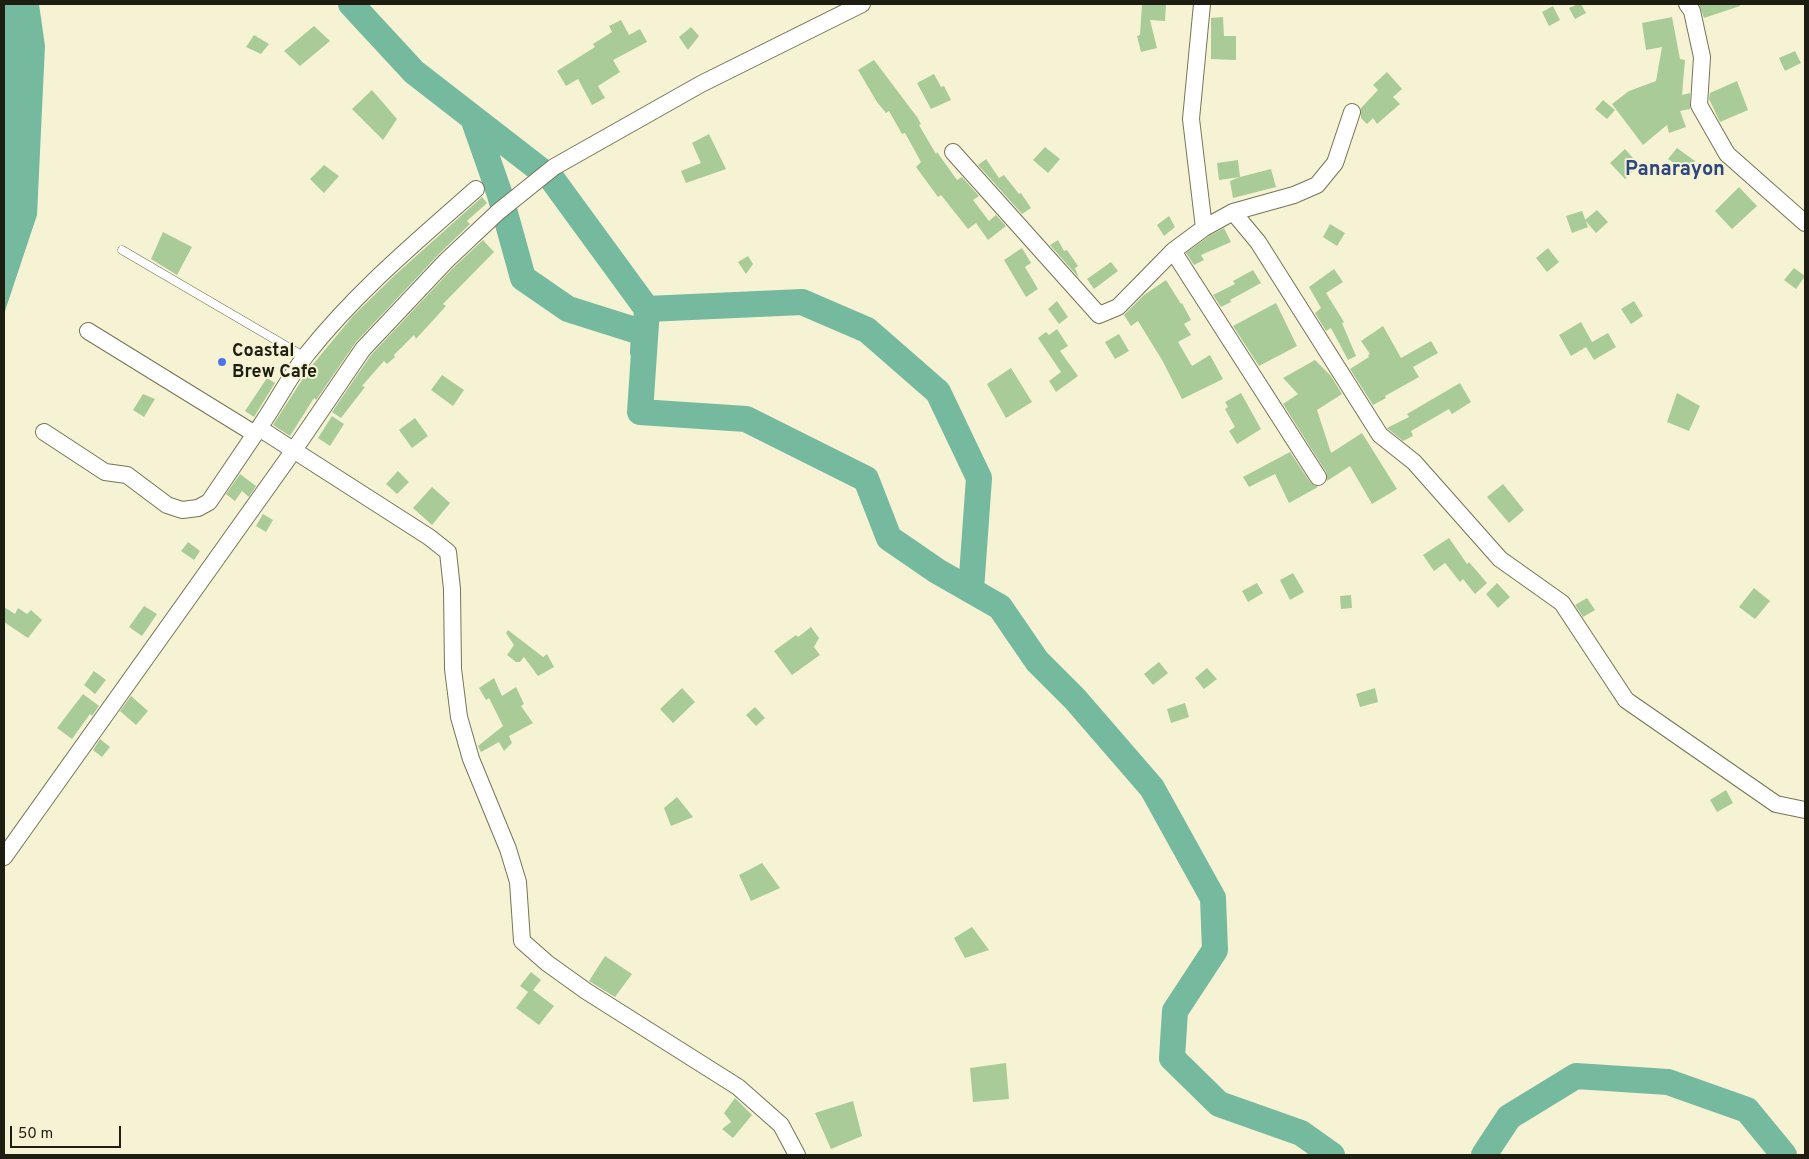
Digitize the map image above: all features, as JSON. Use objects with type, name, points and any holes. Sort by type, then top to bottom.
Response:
[{"type":"street","points":[[4,857],[294,450],[363,349],[446,261],[498,212],[554,167],[701,84],[862,4]]},
{"type":"street","points":[[1202,4],[1191,119],[1204,228]]},
{"type":"street","points":[[1687,4],[1692,11],[1702,57],[1698,105],[1727,154],[1805,222]]},
{"type":"street","points":[[953,152],[1099,315],[1118,307],[1173,251],[1204,228],[1233,212],[1294,195],[1317,185],[1335,163],[1352,112]]},
{"type":"street","points":[[44,432],[105,472],[127,475],[167,505],[182,510],[198,508],[210,502],[306,356],[366,288],[476,189]]},
{"type":"street","points":[[1233,212],[1258,242],[1380,435],[1414,462],[1500,559],[1562,603],[1626,700],[1776,804],[1805,810]]},
{"type":"street","points":[[1173,251],[1318,477]]},
{"type":"street","points":[[88,331],[257,431],[294,450],[429,537],[448,552],[452,589],[453,668],[459,717],[471,759],[508,849],[518,882],[522,940],[547,963],[586,991],[738,1087],[781,1125],[797,1155]]},
{"type":"lane","points":[[122,250],[306,356]]},
{"type":"shaded area","points":[[4,4],[39,4],[45,46],[37,215],[4,314]]},
{"type":"building","points":[[1142,4],[1166,4],[1165,21],[1150,20],[1157,48],[1141,52],[1137,36],[1140,35]]},
{"type":"building","points":[[1581,4],[1586,13],[1575,19],[1569,8]]},
{"type":"building","points":[[1699,4],[1740,4],[1740,6],[1704,18]]},
{"type":"building","points":[[1553,6],[1560,20],[1549,26],[1542,12]]},
{"type":"building","points":[[1223,17],[1224,36],[1236,36],[1236,60],[1211,59],[1211,18]]},
{"type":"building","points":[[1672,17],[1680,59],[1685,60],[1682,95],[1690,93],[1690,109],[1680,111],[1686,127],[1669,133],[1667,125],[1643,145],[1612,104],[1629,91],[1656,81],[1662,47],[1646,50],[1642,23]]},
{"type":"building","points":[[621,20],[629,35],[640,29],[647,42],[613,60],[620,72],[598,86],[605,98],[592,105],[578,79],[566,86],[557,71],[595,47],[593,44],[612,32],[609,26]]},
{"type":"building","points":[[314,26],[330,41],[300,66],[284,51]]},
{"type":"building","points":[[691,27],[699,36],[688,50],[679,37]]},
{"type":"building","points":[[254,35],[269,44],[261,54],[246,47]]},
{"type":"building","points":[[1795,51],[1801,63],[1785,71],[1779,58]]},
{"type":"building","points":[[874,60],[917,117],[921,124],[919,125],[936,154],[937,152],[957,180],[962,177],[979,196],[973,200],[989,221],[996,215],[1006,226],[988,240],[976,223],[968,229],[941,195],[938,197],[916,167],[921,162],[905,133],[902,134],[889,111],[886,113],[877,102],[858,70]]},
{"type":"building","points":[[1387,72],[1402,89],[1393,97],[1400,104],[1377,124],[1373,118],[1367,124],[1361,118],[1361,108],[1378,90],[1373,85]]},
{"type":"building","points":[[934,74],[941,87],[944,86],[951,100],[931,109],[917,83]]},
{"type":"building","points":[[1737,81],[1748,110],[1720,122],[1709,99],[1710,93]]},
{"type":"building","points":[[372,90],[397,119],[383,140],[352,109]]},
{"type":"building","points":[[1603,100],[1615,110],[1607,119],[1595,109]]},
{"type":"building","points":[[709,134],[726,169],[686,183],[681,171],[701,163],[692,143]]},
{"type":"building","points":[[1045,147],[1060,159],[1048,173],[1033,160]]},
{"type":"building","points":[[1677,148],[1695,161],[1687,172],[1668,159]]},
{"type":"building","points":[[1625,149],[1639,165],[1625,179],[1610,163]]},
{"type":"building","points":[[986,159],[999,178],[1004,175],[1019,194],[1021,193],[1031,208],[1022,214],[978,165]]},
{"type":"building","points":[[1238,160],[1240,177],[1219,180],[1217,163]]},
{"type":"building","points":[[324,165],[339,176],[324,193],[310,179]]},
{"type":"building","points":[[1271,169],[1276,187],[1233,198],[1230,181]]},
{"type":"building","points":[[1739,187],[1757,206],[1732,229],[1715,211]]},
{"type":"building","points":[[482,197],[487,203],[467,221],[470,224],[356,342],[316,400],[314,398],[290,436],[273,425],[309,369],[353,316],[395,275]]},
{"type":"building","points":[[1597,210],[1608,222],[1596,233],[1585,220]]},
{"type":"building","points":[[1582,211],[1588,227],[1572,233],[1566,216]]},
{"type":"building","points":[[1169,216],[1175,227],[1164,236],[1157,225]]},
{"type":"building","points":[[1330,224],[1345,233],[1337,246],[1323,237]]},
{"type":"building","points":[[1224,228],[1231,242],[1201,255],[1204,260],[1194,265],[1186,253],[1209,236]]},
{"type":"building","points":[[163,232],[192,247],[177,275],[151,259]]},
{"type":"building","points":[[483,240],[494,252],[443,304],[446,306],[416,339],[414,335],[387,364],[384,361],[362,386],[365,387],[341,418],[332,412],[371,355],[453,268]]},
{"type":"building","points":[[1058,240],[1064,251],[1067,250],[1078,266],[1075,268],[1079,278],[1050,245]]},
{"type":"building","points":[[1022,248],[1031,263],[1025,267],[1038,289],[1026,297],[1004,260]]},
{"type":"building","points":[[1548,248],[1559,262],[1547,272],[1536,258]]},
{"type":"building","points":[[748,256],[753,264],[746,274],[738,262]]},
{"type":"building","points":[[1111,262],[1118,271],[1094,289],[1087,279]]},
{"type":"building","points":[[1794,268],[1805,276],[1796,289],[1784,280]]},
{"type":"building","points":[[1334,269],[1343,282],[1326,293],[1344,322],[1342,323],[1356,356],[1348,360],[1331,328],[1326,331],[1315,313],[1321,308],[1309,287]]},
{"type":"building","points":[[1253,270],[1261,283],[1221,307],[1213,295],[1235,284],[1233,281]]},
{"type":"building","points":[[1166,280],[1191,320],[1184,324],[1191,335],[1178,342],[1192,366],[1210,355],[1223,379],[1182,399],[1162,360],[1138,321],[1131,326],[1124,315],[1144,295]]},
{"type":"building","points":[[1057,301],[1068,317],[1059,324],[1048,309]]},
{"type":"building","points":[[1634,301],[1643,316],[1631,324],[1621,309]]},
{"type":"building","points":[[1276,303],[1297,346],[1259,366],[1233,326]]},
{"type":"building","points":[[1581,322],[1592,342],[1608,333],[1616,347],[1594,360],[1586,347],[1571,356],[1559,335]]},
{"type":"building","points":[[1383,326],[1401,358],[1431,341],[1438,353],[1413,367],[1419,377],[1373,405],[1350,369],[1369,357],[1368,355],[1370,354],[1361,341]]},
{"type":"building","points":[[1057,329],[1068,346],[1060,351],[1078,376],[1056,392],[1049,381],[1061,372],[1038,338],[1046,332],[1049,335]]},
{"type":"building","points":[[1119,334],[1129,351],[1115,359],[1105,342]]},
{"type":"building","points":[[1315,360],[1331,376],[1342,394],[1317,410],[1331,453],[1362,433],[1397,489],[1372,504],[1350,466],[1327,481],[1326,472],[1283,404],[1298,394],[1283,378]]},
{"type":"building","points":[[1011,368],[1032,402],[1006,418],[987,384]]},
{"type":"building","points":[[442,375],[464,390],[453,406],[431,390]]},
{"type":"building","points":[[267,378],[275,383],[254,417],[245,411]]},
{"type":"building","points":[[1460,383],[1471,402],[1452,414],[1449,409],[1411,431],[1413,436],[1403,441],[1387,428],[1409,417],[1407,414]]},
{"type":"building","points":[[1241,393],[1261,429],[1237,444],[1229,431],[1235,427],[1225,409],[1228,407],[1225,402]]},
{"type":"building","points":[[1677,393],[1700,406],[1689,431],[1667,422]]},
{"type":"building","points":[[143,394],[155,399],[144,417],[133,410]]},
{"type":"building","points":[[332,416],[344,424],[330,446],[318,438]]},
{"type":"building","points":[[415,418],[428,436],[412,448],[399,430]]},
{"type":"building","points":[[1290,452],[1310,482],[1318,487],[1289,503],[1275,474],[1249,487],[1243,477]]},
{"type":"building","points":[[398,471],[409,482],[397,494],[386,484]]},
{"type":"building","points":[[240,474],[256,486],[249,497],[242,491],[235,501],[226,494]]},
{"type":"building","points":[[1503,484],[1524,510],[1509,523],[1487,497]]},
{"type":"building","points":[[432,487],[450,503],[432,525],[413,508]]},
{"type":"building","points":[[263,514],[273,520],[266,532],[256,526]]},
{"type":"building","points":[[1449,538],[1467,564],[1469,562],[1487,583],[1475,594],[1463,579],[1460,582],[1445,563],[1434,571],[1423,555]]},
{"type":"building","points":[[188,542],[200,551],[194,560],[181,551]]},
{"type":"building","points":[[1293,573],[1304,592],[1290,600],[1280,580]]},
{"type":"building","points":[[1257,583],[1263,593],[1248,602],[1242,591]]},
{"type":"building","points":[[1497,583],[1510,597],[1498,608],[1486,594]]},
{"type":"building","points":[[1754,588],[1770,601],[1755,619],[1739,607]]},
{"type":"building","points":[[1351,595],[1352,608],[1341,609],[1340,596]]},
{"type":"building","points":[[1587,598],[1595,610],[1583,617],[1575,605]]},
{"type":"building","points":[[144,606],[157,614],[142,636],[129,627]]},
{"type":"building","points":[[4,607],[15,614],[18,608],[27,614],[31,610],[42,620],[28,638],[4,622]]},
{"type":"building","points":[[811,627],[819,638],[814,647],[820,655],[792,675],[774,651]]},
{"type":"building","points":[[508,630],[543,657],[547,654],[554,667],[538,676],[524,657],[520,662],[516,662],[507,655],[514,645],[506,633]]},
{"type":"building","points":[[1159,662],[1168,673],[1153,685],[1144,674]]},
{"type":"building","points":[[1207,668],[1217,679],[1204,689],[1195,678]]},
{"type":"building","points":[[94,671],[106,680],[95,694],[84,685]]},
{"type":"building","points":[[494,678],[502,696],[516,687],[524,704],[521,706],[533,723],[509,736],[512,743],[504,751],[499,742],[481,752],[478,746],[503,726],[489,698],[486,700],[479,688]]},
{"type":"building","points":[[682,688],[695,702],[673,723],[660,709]]},
{"type":"building","points":[[1375,688],[1378,702],[1360,707],[1356,694]]},
{"type":"building","points":[[83,694],[99,706],[92,716],[90,714],[72,739],[57,728]]},
{"type":"building","points":[[131,696],[148,711],[136,725],[120,711]]},
{"type":"building","points":[[1185,703],[1189,717],[1171,723],[1167,709]]},
{"type":"building","points":[[755,707],[765,718],[756,726],[746,715]]},
{"type":"building","points":[[100,739],[110,747],[102,757],[93,750]]},
{"type":"building","points":[[1726,790],[1733,803],[1717,812],[1710,800]]},
{"type":"building","points":[[677,797],[693,817],[671,826],[664,808]]},
{"type":"building","points":[[762,863],[780,888],[751,901],[739,875]]},
{"type":"building","points":[[972,927],[989,950],[965,958],[954,938]]},
{"type":"building","points":[[605,956],[632,974],[615,997],[589,981]]},
{"type":"building","points":[[531,972],[541,980],[533,990],[554,1006],[539,1025],[516,1008],[528,992],[520,986]]},
{"type":"building","points":[[1006,1063],[1009,1099],[973,1102],[970,1068]]},
{"type":"building","points":[[735,1098],[752,1115],[733,1138],[722,1129],[731,1122],[724,1113]]},
{"type":"building","points":[[853,1101],[862,1136],[831,1149],[815,1113]]},
{"type":"waterway","points":[[351,4],[414,72],[552,179],[647,309],[640,412],[746,419],[866,479],[889,538],[937,571],[1000,607],[1037,661],[1075,699],[1152,788],[1213,898],[1215,950],[1175,1011],[1172,1058],[1219,1104],[1301,1133],[1332,1155]]},
{"type":"waterway","points":[[473,118],[500,195],[523,278],[568,309],[644,333],[643,352]]},
{"type":"waterway","points":[[647,309],[802,302],[867,330],[938,392],[979,478],[971,590]]},
{"type":"waterway","points":[[1484,1155],[1509,1117],[1576,1076],[1668,1082],[1747,1110],[1784,1155]]},
{"type":"place","name":"Coastal Brew Cafe","points":[[222,362]]},
{"type":"district","name":"Panarayon","points":[[1675,171]]}]
